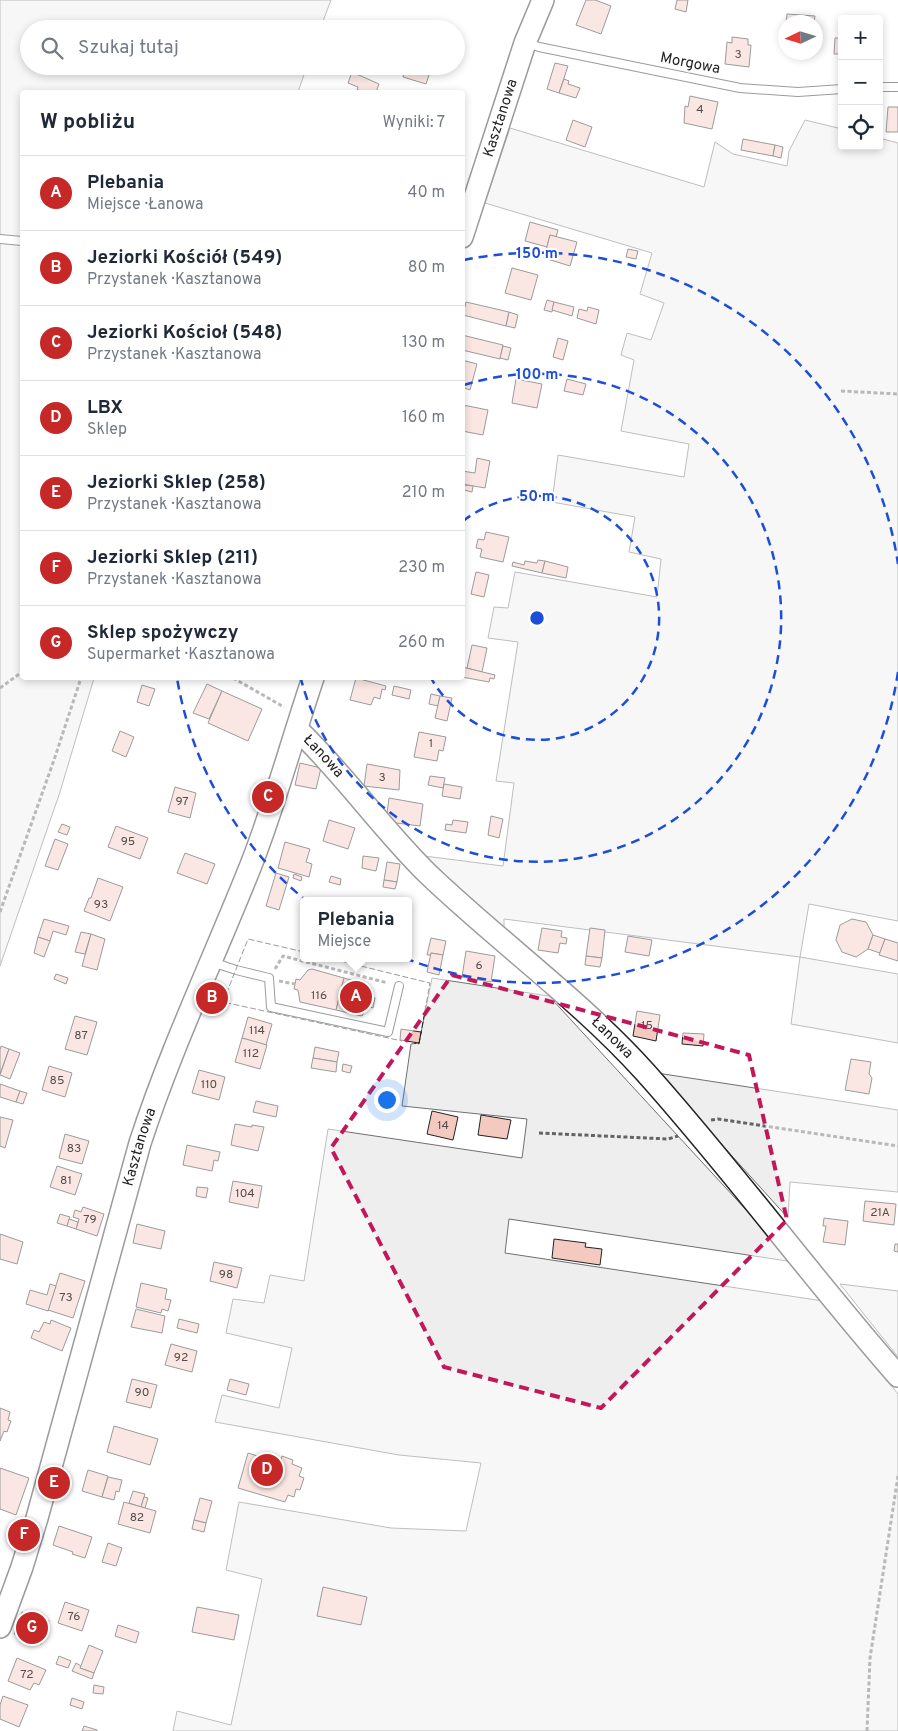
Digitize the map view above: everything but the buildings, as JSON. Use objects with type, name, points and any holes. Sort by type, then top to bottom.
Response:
[{"type":"street","name":"Kasztanowa","points":[[465,228],[530,44],[543,0]]},
{"type":"street","name":"Kasztanowa","points":[[0,1627],[22,1568],[37,1518],[140,1143],[152,1106],[251,864],[312,680]]},
{"type":"street","name":"Łanowa","points":[[298,723],[324,757],[426,871],[460,904],[606,1031],[644,1072],[898,1376]]},
{"type":"lane","name":"Morgowa","points":[[530,44],[740,88],[798,92],[838,89]]},
{"type":"lane","points":[[883,87],[898,87]]},
{"type":"lane","points":[[0,238],[20,241]]},
{"type":"lane","points":[[210,961],[272,979],[272,1007],[388,1032],[399,986]]},
{"type":"path","points":[[841,391],[898,394]]},
{"type":"path","points":[[0,688],[20,673]]},
{"type":"path","points":[[0,912],[80,680]]},
{"type":"path","points":[[236,680],[298,723]]},
{"type":"path","points":[[295,984],[272,979],[283,956],[300,960]]},
{"type":"path","points":[[306,962],[399,986]]},
{"type":"path","points":[[539,1133],[668,1139],[679,1136],[697,1120],[718,1119],[898,1146]]},
{"type":"path","points":[[867,1731],[870,1658],[898,1476]]},
{"type":"highlighted area","points":[[452,975],[749,1055],[787,1220],[601,1408],[444,1367],[331,1148]]},
{"type":"shaded area","points":[[0,0],[331,0],[323,20],[20,20],[20,75],[304,75],[299,90],[20,90],[20,680],[93,680],[60,792],[0,966]]},
{"type":"shaded area","points":[[805,120],[838,128],[838,150],[883,150],[883,139],[898,143],[898,921],[809,904],[800,957],[504,919],[504,931],[424,856],[503,866],[514,783],[496,781],[518,642],[488,638],[494,607],[508,608],[515,572],[657,597],[661,559],[629,552],[635,517],[552,502],[558,455],[684,477],[689,444],[621,431],[634,360],[621,355],[627,333],[651,340],[664,303],[640,294],[652,253],[485,203],[510,128],[704,187],[715,142],[733,154],[787,166],[789,151]]},
{"type":"shaded area","points":[[800,957],[898,974],[898,1043],[791,1024]]},
{"type":"shaded area","points":[[432,978],[549,996],[794,1262],[509,1219],[505,1253],[823,1301],[898,1394],[898,1731],[173,1731],[177,1711],[231,1725],[262,1579],[226,1570],[239,1502],[391,1528],[466,1531],[481,1463],[399,1455],[215,1422],[222,1395],[279,1408],[292,1348],[226,1333],[233,1299],[264,1303],[270,1275],[304,1281],[328,1129],[522,1158],[527,1119],[402,1106],[411,1044],[419,1043]]},
{"type":"shaded area","points":[[657,1073],[898,1110],[898,1192],[790,1182],[788,1218]]},
{"type":"shaded area","points":[[840,1284],[898,1291],[898,1357]]},
{"type":"fence","points":[[300,951],[248,939],[223,1002],[402,1041]]},
{"type":"fence","points":[[344,962],[430,983],[419,1044],[414,1043]]},
{"type":"place","name":"Jeziorki Kościoł (548)","points":[[268,797]]},
{"type":"place","name":"Plebania","points":[[356,997]]},
{"type":"place","name":"Jeziorki Kościół (549)","points":[[212,998]]},
{"type":"place","name":"LBX","points":[[267,1470]]},
{"type":"place","name":"Jeziorki Sklep (258)","points":[[54,1483]]},
{"type":"place","name":"Jeziorki Sklep (211)","points":[[24,1535]]},
{"type":"place","name":"Sklep spożywczy","points":[[32,1628]]}]
